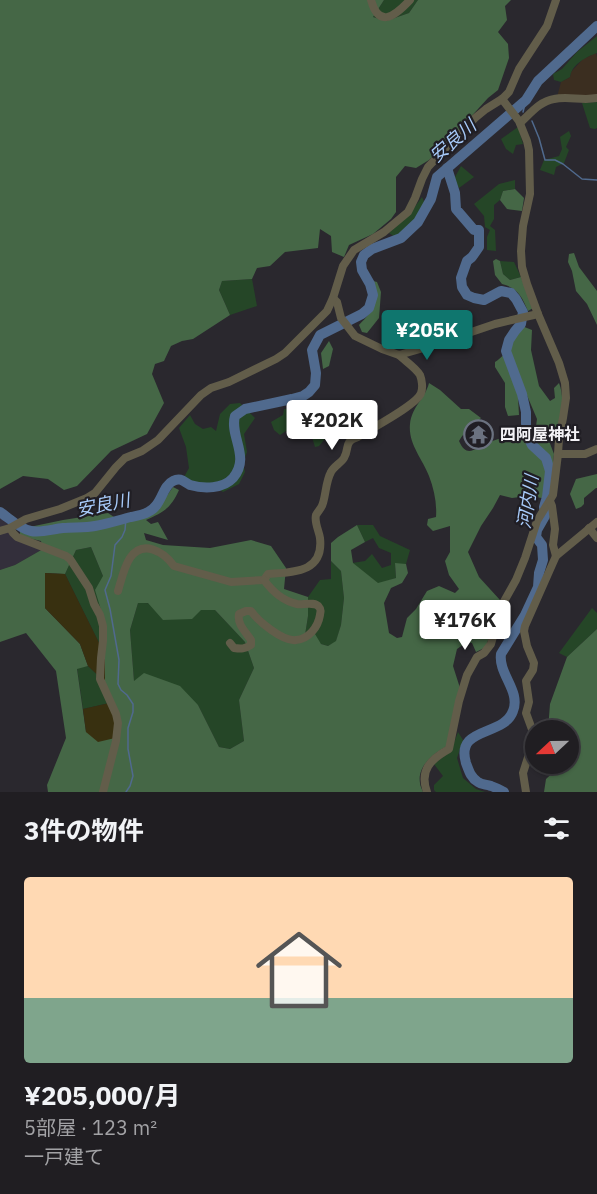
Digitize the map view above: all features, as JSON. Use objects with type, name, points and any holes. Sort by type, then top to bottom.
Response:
[{"type":"street","points":[[371,0],[374,11],[386,17],[400,10],[410,0]]},
{"type":"street","points":[[0,531],[87,498],[95,493],[125,458],[142,451],[158,440],[201,395],[285,353],[327,311],[343,267],[354,250],[384,232],[408,212],[428,168],[475,118],[504,101],[519,69],[547,26],[556,0]]},
{"type":"street","points":[[520,122],[538,107],[554,99],[597,98]]},
{"type":"street","points":[[427,792],[424,779],[426,768],[436,757],[449,749],[467,675],[477,657],[484,653],[491,644],[502,605],[516,580],[532,533],[553,495],[566,398],[565,383],[559,363],[538,314],[522,267],[523,226],[530,194],[529,150],[520,122],[504,101]]},
{"type":"street","points":[[264,580],[268,574],[305,570],[312,565],[320,544],[316,515],[323,502],[332,471],[343,460],[347,445],[351,439],[380,424],[421,394],[422,382],[418,372],[399,355],[356,336],[341,318],[337,302],[333,298]]},
{"type":"street","points":[[399,355],[495,324],[538,314]]},
{"type":"street","points":[[558,454],[585,454],[597,449]]},
{"type":"street","points":[[547,506],[552,506],[555,529],[553,545],[556,556]]},
{"type":"street","points":[[526,792],[523,773],[533,732],[526,712],[529,702],[526,681],[533,670],[534,663],[527,646],[525,626],[556,556],[597,522]]},
{"type":"street","points":[[12,527],[17,537],[70,559],[89,588],[100,615],[104,641],[100,679],[118,723],[117,741],[103,792]]},
{"type":"street","points":[[590,528],[597,538]]},
{"type":"street","points":[[118,591],[129,559],[136,552],[144,549],[159,551],[174,566],[231,582],[264,580]]},
{"type":"street","points":[[230,643],[234,648],[239,649],[250,645],[251,640],[238,620],[239,614],[246,610],[250,611],[260,622],[291,640],[304,638],[314,631],[318,623],[320,607],[315,604],[296,604],[279,596],[264,580]]},
{"type":"shaded area","points":[[596,53],[597,102],[556,101],[561,82],[570,77],[571,72],[583,59]]},
{"type":"shaded area","points":[[0,516],[7,523],[10,533],[43,549],[15,565],[0,570]]},
{"type":"green space","points":[[0,0],[384,0],[373,17],[386,21],[409,13],[418,0],[511,0],[505,6],[507,20],[498,32],[508,44],[509,58],[498,90],[429,160],[416,168],[405,166],[396,177],[396,212],[373,234],[349,245],[344,257],[332,252],[331,236],[320,229],[318,248],[285,252],[270,266],[257,268],[252,279],[222,281],[219,290],[230,315],[193,339],[171,346],[164,361],[155,364],[152,374],[164,403],[147,434],[111,451],[77,486],[64,490],[48,479],[23,476],[0,489]]},
{"type":"green space","points":[[384,0],[418,0],[409,13],[386,21],[373,17]]},
{"type":"green space","points":[[597,36],[597,53],[577,65],[570,77],[561,82],[554,80],[553,74],[562,69],[577,52]]},
{"type":"green space","points":[[597,102],[597,128],[595,129],[590,128],[582,103]]},
{"type":"green space","points":[[518,127],[523,144],[516,145],[513,154],[506,149],[501,139]]},
{"type":"green space","points":[[569,131],[571,136],[566,147],[569,150],[564,163],[556,167],[554,175],[540,170],[544,160],[559,156],[562,149],[560,137]]},
{"type":"green space","points":[[461,166],[474,177],[459,188],[454,179]]},
{"type":"green space","points":[[515,180],[515,189],[503,191],[500,200],[494,205],[494,219],[490,226],[495,230],[496,251],[487,250],[487,237],[490,230],[485,227],[484,216],[474,204],[499,184]]},
{"type":"green space","points":[[515,189],[524,198],[522,211],[507,209],[500,200],[503,191]]},
{"type":"green space","points":[[422,197],[425,204],[414,223],[395,237],[389,233],[409,215]]},
{"type":"green space","points":[[574,253],[579,267],[597,291],[597,325],[587,304],[576,291],[568,262],[569,254]]},
{"type":"green space","points":[[496,259],[500,261],[503,274],[510,280],[521,277],[533,308],[528,311],[519,294],[502,284],[495,275],[493,261]]},
{"type":"green space","points":[[500,261],[514,262],[521,277],[510,280],[503,274]]},
{"type":"green space","points":[[252,279],[257,306],[230,315],[219,290],[222,281]]},
{"type":"green space","points":[[373,281],[377,282],[381,292],[379,318],[367,333],[362,332],[359,325],[373,305]]},
{"type":"green space","points":[[522,326],[532,330],[531,350],[539,386],[550,401],[555,398],[554,388],[559,383],[561,390],[561,413],[557,429],[549,441],[554,454],[550,493],[542,498],[528,496],[512,498],[500,495],[468,552],[479,577],[500,600],[486,647],[476,652],[472,643],[467,642],[457,649],[453,666],[460,688],[447,746],[432,756],[421,771],[420,784],[423,792],[48,792],[47,785],[66,738],[56,671],[26,633],[0,642],[0,570],[15,565],[43,549],[41,541],[20,536],[20,529],[108,513],[117,523],[157,510],[173,487],[179,490],[170,505],[146,520],[151,524],[158,522],[168,540],[144,533],[146,540],[163,545],[210,548],[251,540],[271,546],[286,568],[284,589],[308,597],[305,635],[315,634],[321,644],[328,646],[336,641],[341,625],[344,598],[341,571],[331,561],[331,543],[357,525],[365,542],[351,550],[353,563],[378,583],[396,578],[395,563],[406,564],[408,573],[402,583],[391,588],[384,603],[389,633],[397,638],[402,637],[407,618],[416,609],[427,591],[439,586],[455,593],[459,589],[449,575],[445,561],[450,552],[450,526],[433,531],[427,525],[428,519],[436,517],[436,501],[429,476],[411,438],[410,424],[413,412],[425,394],[429,383],[461,409],[469,409],[481,418],[466,431],[459,441],[465,450],[472,451],[502,438],[514,443],[515,435],[520,433],[527,439],[535,433],[537,419],[526,393],[518,397],[519,415],[508,416],[505,407],[505,383],[495,367],[495,362],[508,350]],"holes":[[[91,547],[103,576],[95,590],[105,623],[105,682],[114,738],[86,732],[77,669],[88,666],[80,644],[45,608],[45,573],[65,574],[76,550]],[[138,603],[148,603],[163,620],[192,619],[201,610],[215,610],[245,642],[254,668],[239,700],[244,741],[230,749],[219,747],[198,705],[180,686],[144,673],[134,681],[130,630]]]},
{"type":"green space","points":[[329,341],[333,349],[329,366],[323,369],[321,353]]},
{"type":"green space","points":[[240,403],[255,418],[244,434],[247,452],[243,463],[245,472],[239,484],[223,492],[212,484],[189,482],[184,477],[189,468],[186,447],[179,428],[190,415],[195,424],[203,429],[211,427],[216,431],[220,414],[230,404]]},
{"type":"green space","points":[[284,409],[292,409],[294,425],[310,429],[318,423],[330,422],[342,413],[345,418],[319,446],[315,447],[312,437],[286,431],[280,435],[274,430],[271,422],[283,415]]},
{"type":"green space","points":[[597,474],[597,488],[584,498],[584,504],[581,507],[576,509],[570,494],[576,479]]},
{"type":"green space","points":[[357,525],[373,525],[380,536],[410,550],[406,564],[395,564],[396,578],[378,584],[352,563],[365,561],[372,554],[382,568],[391,565],[391,553],[379,548],[373,538],[365,542]]},
{"type":"green space","points":[[91,547],[103,576],[105,655],[65,574],[76,550]]},
{"type":"green space","points":[[331,561],[341,571],[344,598],[341,625],[336,642],[328,646],[305,635],[308,597],[320,580],[331,579]]},
{"type":"green space","points":[[138,603],[215,610],[245,642],[254,668],[239,700],[244,741],[230,749],[219,747],[198,705],[134,681],[130,630]]},
{"type":"green space","points":[[592,608],[597,613],[597,629],[567,657],[559,653]]},
{"type":"green space","points":[[597,629],[597,792],[544,792],[546,779],[551,774],[579,774],[579,720],[549,720],[550,704],[567,657]]},
{"type":"green space","points":[[88,666],[105,682],[114,702],[83,709],[77,668]]},
{"type":"green space","points":[[458,732],[463,740],[457,758],[463,778],[476,789],[485,792],[436,792],[434,790],[434,785],[443,776],[434,764],[451,751]]},
{"type":"sand","points":[[45,573],[65,574],[105,655],[105,682],[88,666],[80,644],[45,608]]},
{"type":"sand","points":[[114,702],[115,738],[98,742],[86,732],[83,709]]},
{"type":"waterway","name":"安良川","points":[[0,512],[19,526],[31,531],[91,527],[148,512],[156,505],[166,487],[176,480],[201,487],[219,486],[229,482],[238,470],[240,462],[234,424],[235,416],[245,409],[292,399],[309,392],[315,385],[316,373],[312,350],[320,335],[362,314],[369,308],[373,295],[362,270],[361,262],[364,255],[372,249],[401,238],[418,222],[431,199],[437,177],[526,100],[538,81],[597,26]]},
{"type":"waterway","name":"安良川","points":[[523,112],[526,100]]},
{"type":"waterway","points":[[532,121],[545,160],[555,160],[563,164],[582,179],[597,180]]},
{"type":"waterway","name":"河内川","points":[[447,168],[455,193],[456,209],[474,230],[479,230],[479,247],[467,261],[461,278],[462,287],[467,295],[484,300],[501,291],[511,293],[523,312],[521,324],[509,340],[506,351],[522,394],[526,412],[526,433],[532,445],[546,458],[550,471],[544,507],[545,516],[537,530],[536,537],[542,545],[543,560],[538,587],[525,615],[501,654],[503,669],[514,696],[513,711],[500,725],[474,737],[467,743],[464,751],[470,774],[480,783],[504,792]]},
{"type":"waterway","points":[[126,518],[125,530],[115,545],[111,576],[105,590],[119,660],[118,684],[133,704],[128,728],[128,749],[133,776],[126,792]]},
{"type":"place","name":"四阿屋神社","points":[[479,434]]}]
